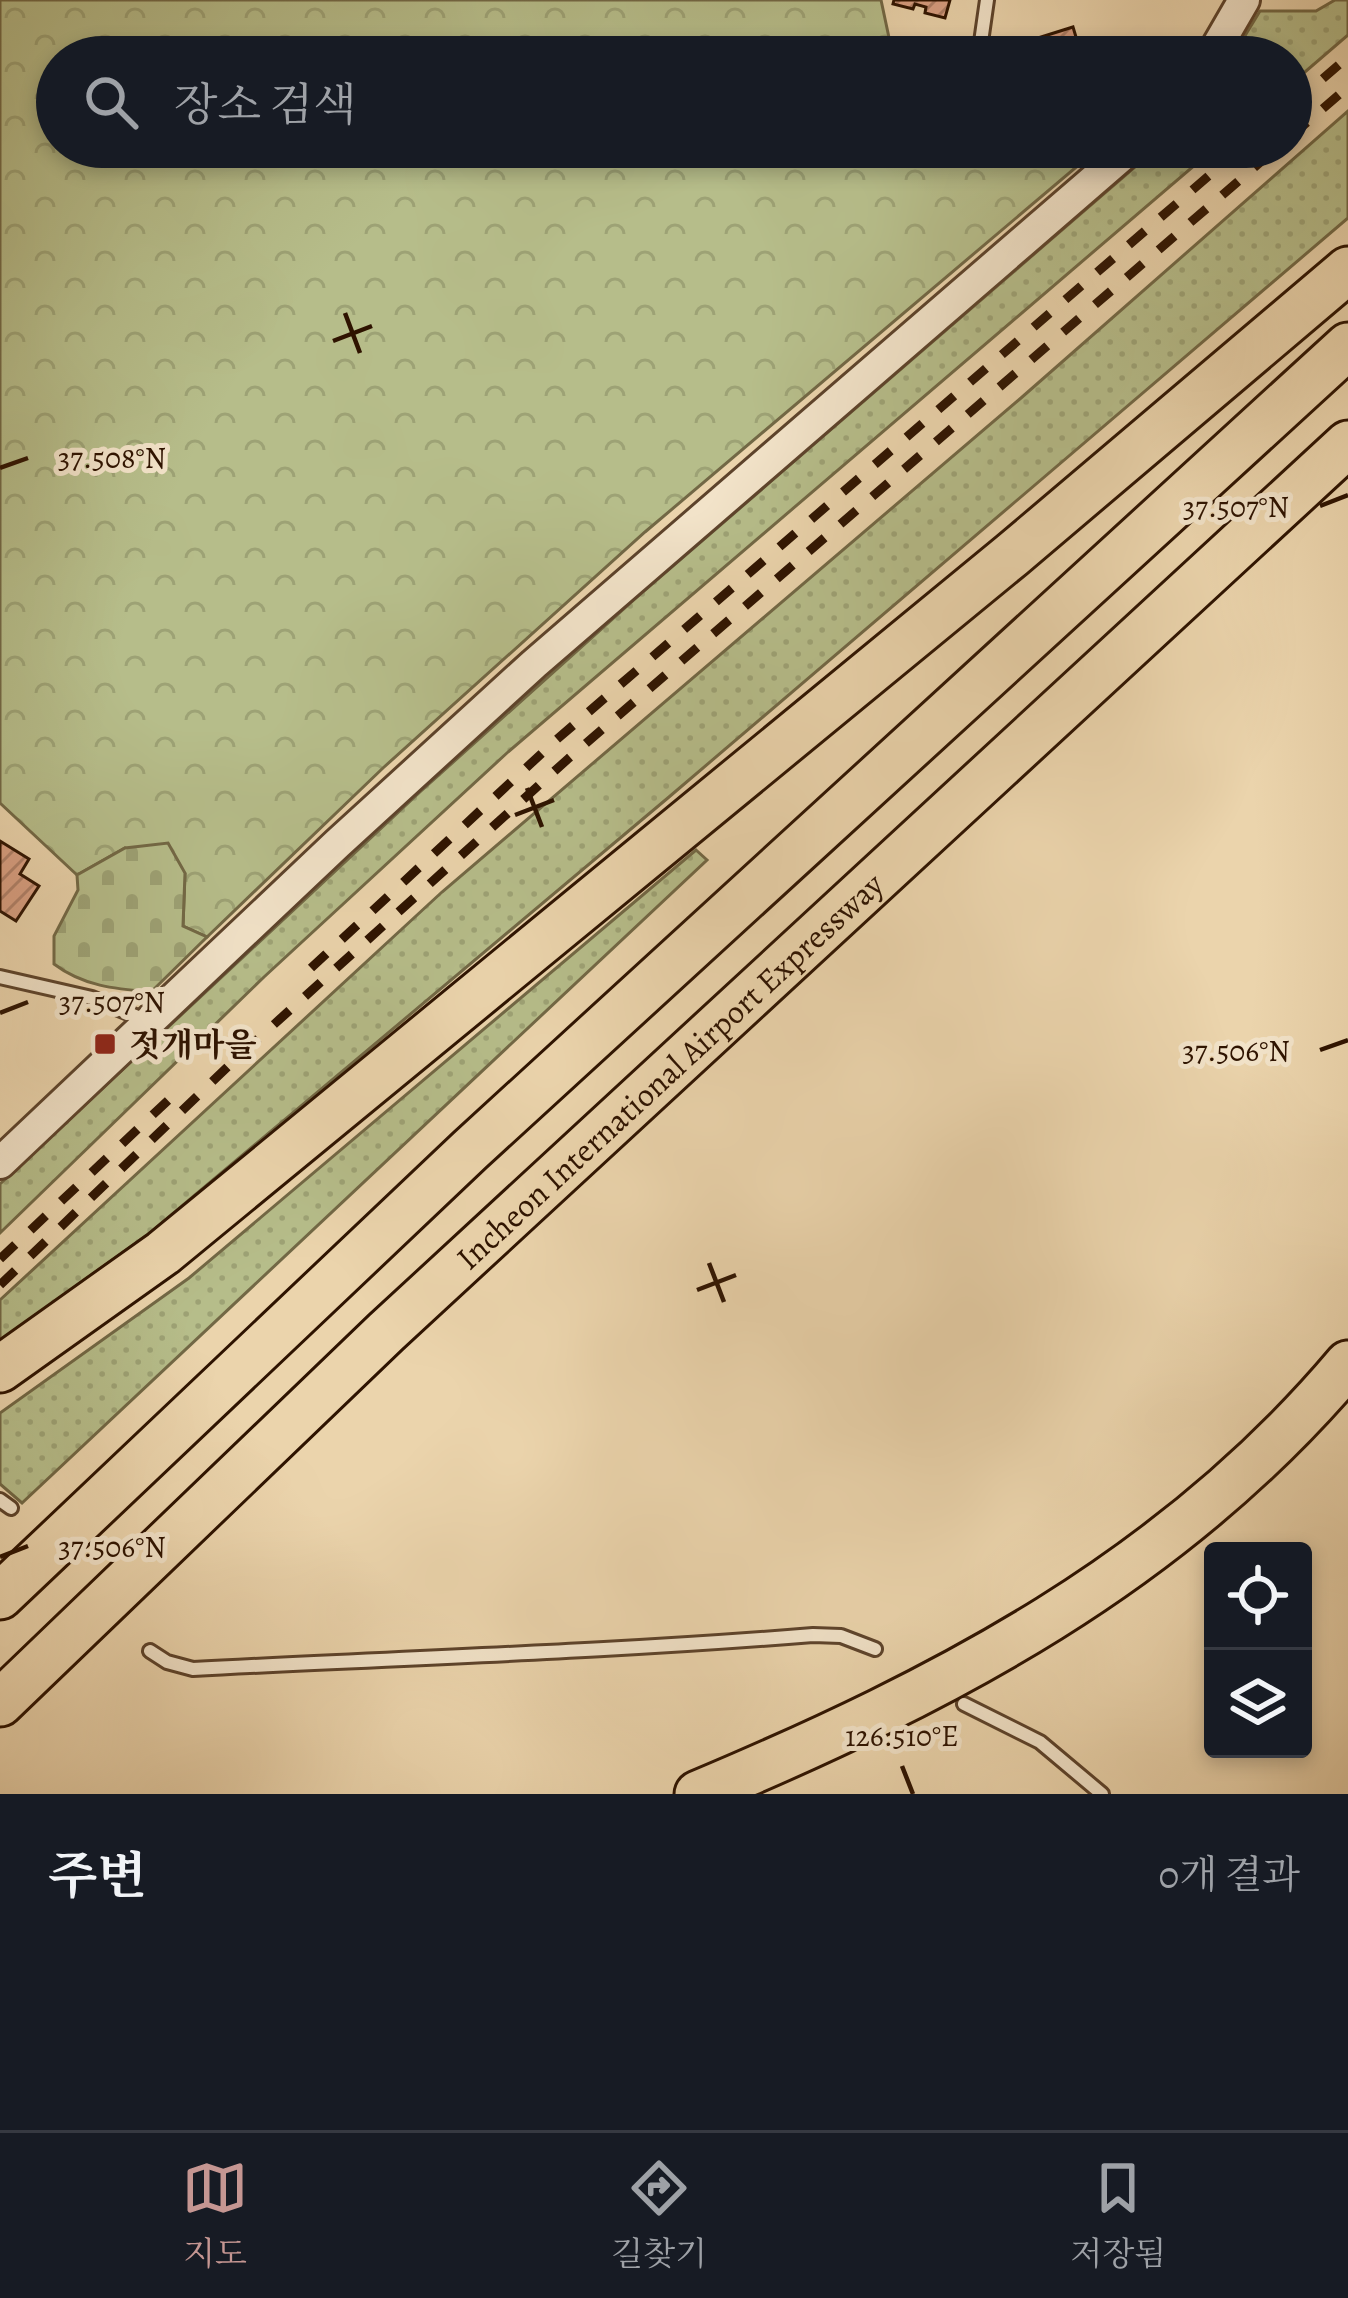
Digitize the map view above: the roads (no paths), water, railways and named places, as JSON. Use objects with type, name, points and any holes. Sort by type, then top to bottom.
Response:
[{"type":"highway","points":[[0,1369],[163,1253],[1012,555],[1348,270]]},
{"type":"highway","points":[[0,1596],[487,1135],[1348,346]]},
{"type":"highway","name":"Incheon International Airport Expressway","points":[[0,1703],[386,1331],[1348,444]]},
{"type":"highway","points":[[698,1794],[824,1741],[923,1692],[1078,1604],[1238,1482],[1348,1364]]},
{"type":"street","points":[[1223,36],[1244,0]]},
{"type":"street","points":[[0,1163],[534,664],[1108,168]]},
{"type":"lane","points":[[982,36],[987,0]]},
{"type":"lane","points":[[0,977],[92,998],[151,1022]]},
{"type":"lane","points":[[149,1651],[193,1669],[628,1650],[813,1635],[841,1636],[875,1649]]},
{"type":"lane","points":[[964,1704],[1040,1742],[1102,1794]]},
{"type":"railway","points":[[1312,88],[1348,57]]},
{"type":"railway","points":[[1312,118],[1348,87]]},
{"type":"railway","points":[[311,968],[555,741],[1218,168]]},
{"type":"railway","points":[[0,1285],[239,1056],[569,758],[1254,168]]},
{"type":"railway","points":[[0,1259],[179,1090]]},
{"type":"place","name":"젓개마을","points":[[105,1044]]}]
